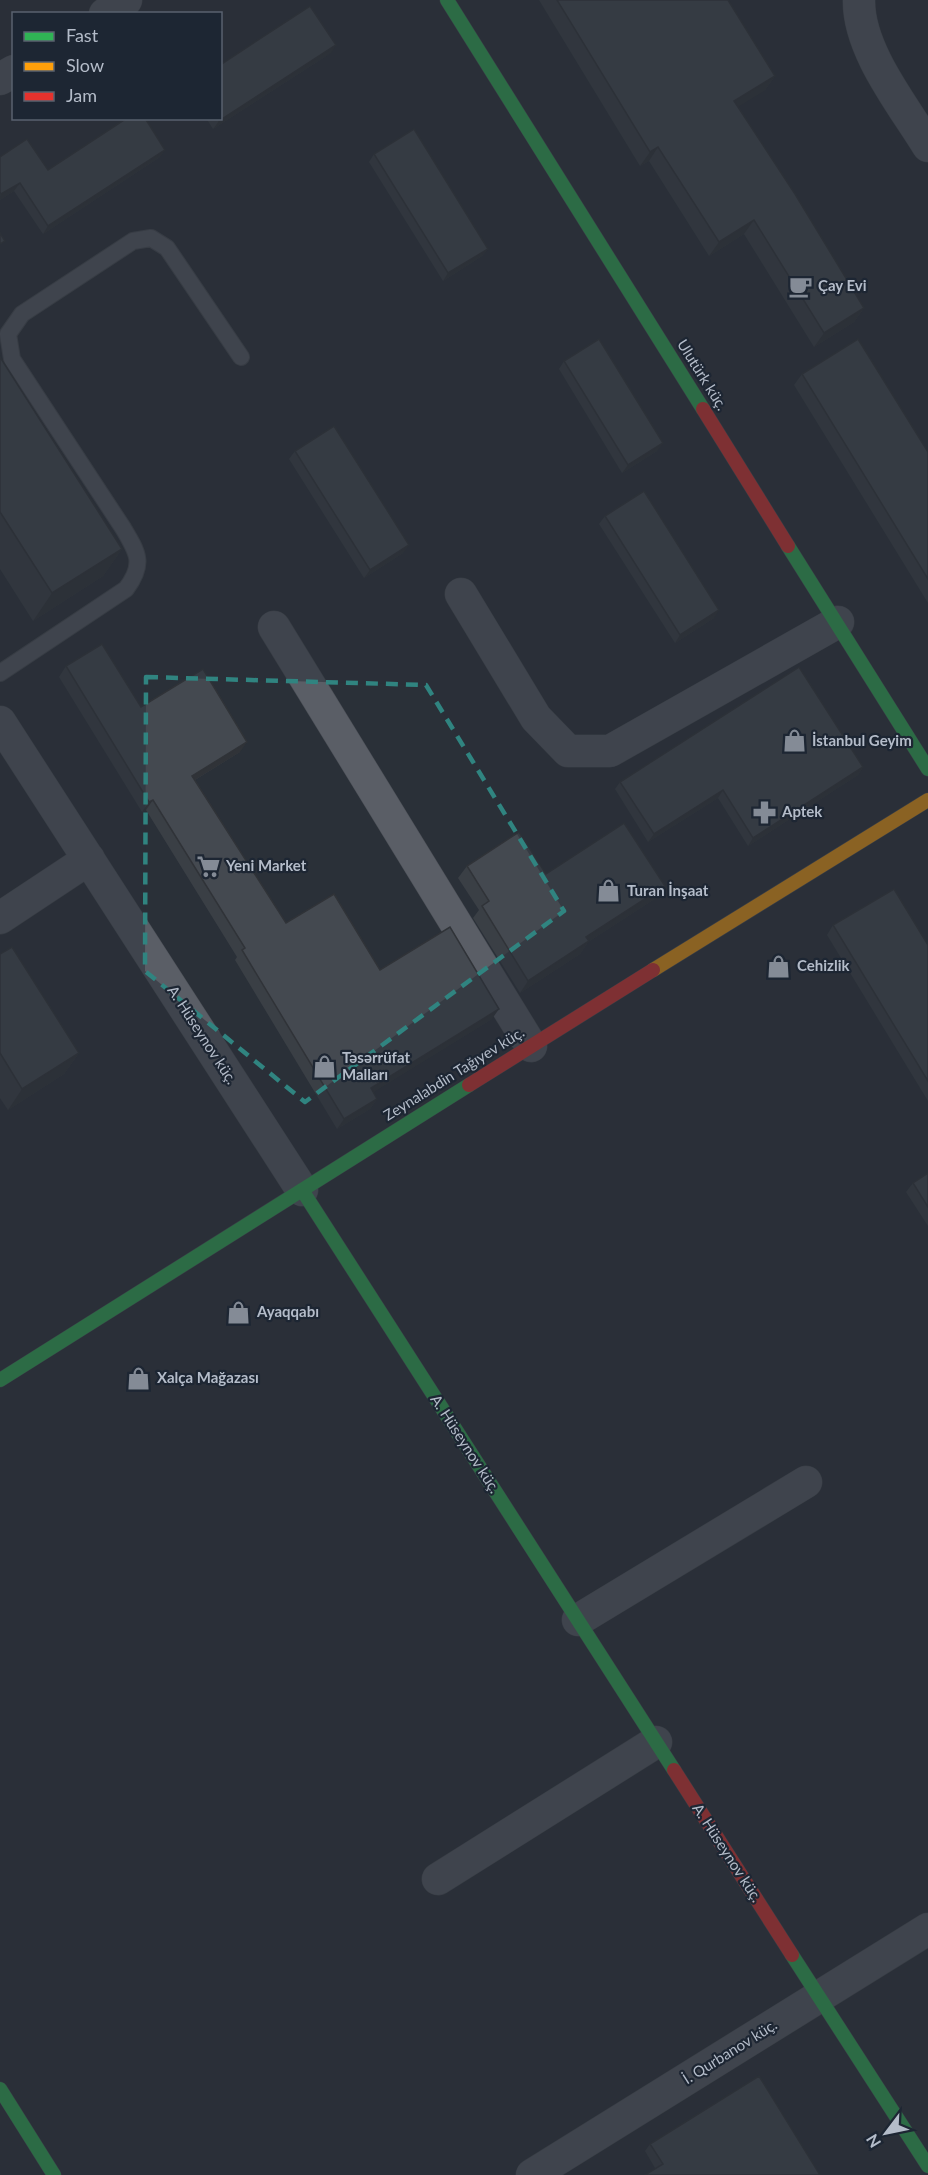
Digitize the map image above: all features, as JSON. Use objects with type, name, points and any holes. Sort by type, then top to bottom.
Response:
[{"type":"street","points":[[108,12],[126,0]]},
{"type":"street","name":"Ulutürk küç.","points":[[447,0],[928,769]]},
{"type":"street","points":[[859,0],[859,14],[869,51],[928,146]]},
{"type":"street","points":[[461,594],[536,718],[568,751],[610,751],[838,622]]},
{"type":"street","points":[[274,627],[531,1046]]},
{"type":"street","name":"A. Hüseynov küç.","points":[[0,722],[928,2166]]},
{"type":"street","name":"Zeynalabdin Tağıyev küç.","points":[[0,1380],[531,1046],[928,800]]},
{"type":"street","points":[[0,918],[89,859]]},
{"type":"street","points":[[578,1620],[806,1482]]},
{"type":"street","points":[[438,1879],[656,1742]]},
{"type":"street","name":"İ. Qurbanov küç.","points":[[532,2175],[928,1929]]},
{"type":"street","points":[[0,2090],[54,2175]]},
{"type":"lane","points":[[0,673],[126,589],[135,577],[139,561],[135,548],[123,528],[12,359],[8,334],[22,314],[133,241],[151,238],[167,248],[241,357]]},
{"type":"highlighted area","points":[[146,677],[426,685],[564,911],[305,1102],[145,971]]},
{"type":"building","points":[[557,0],[728,0],[775,76],[734,101],[795,194],[864,308],[824,333],[754,220],[719,242],[658,147],[650,152]]},
{"type":"building","points":[[310,6],[336,45],[222,119],[222,64]]},
{"type":"building","points":[[124,120],[146,120],[165,150],[48,226],[20,183],[1,194],[0,157],[27,139],[48,170]]},
{"type":"building","points":[[414,129],[488,249],[448,273],[374,154]]},
{"type":"building","points":[[0,233],[5,241],[0,244]]},
{"type":"building","points":[[599,339],[663,443],[628,465],[564,361]]},
{"type":"building","points":[[858,339],[928,452],[928,579],[802,374]]},
{"type":"building","points":[[0,357],[122,549],[52,593],[0,512]]},
{"type":"building","points":[[334,426],[409,545],[370,570],[295,451]]},
{"type":"building","points":[[644,491],[719,610],[680,635],[605,516]]},
{"type":"building","points":[[102,644],[141,707],[203,669],[247,742],[192,776],[286,923],[334,894],[380,970],[450,927],[499,1009],[371,1088],[377,1099],[344,1119],[242,950],[245,948],[153,800],[149,802],[66,666]]},
{"type":"building","points":[[799,667],[863,767],[753,838],[723,790],[654,834],[620,782]]},
{"type":"building","points":[[624,823],[665,886],[586,937],[589,941],[528,981],[482,906],[489,901],[467,866],[519,832],[546,874]]},
{"type":"building","points":[[894,889],[928,945],[928,1081],[833,925]]},
{"type":"building","points":[[12,947],[79,1053],[22,1089],[0,1053],[0,954]]},
{"type":"building","points":[[928,1173],[928,1207],[913,1183]]},
{"type":"building","points":[[759,2076],[820,2175],[645,2175],[663,2164],[650,2144]]},
{"type":"traffic: fast","points":[[447,0],[703,409]]},
{"type":"traffic: fast","points":[[788,546],[928,769]]},
{"type":"traffic: fast","points":[[0,1380],[469,1085]]},
{"type":"traffic: fast","points":[[302,1190],[674,1770]]},
{"type":"traffic: fast","points":[[792,1955],[928,2166]]},
{"type":"traffic: fast","points":[[0,2089],[54,2175]]},
{"type":"traffic: slow","points":[[653,970],[928,800]]},
{"type":"traffic: jam","points":[[703,409],[788,546]]},
{"type":"traffic: jam","points":[[469,1085],[653,970]]},
{"type":"traffic: jam","points":[[674,1770],[792,1955]]},
{"type":"place","name":"Çay Evi","points":[[800,286]]},
{"type":"place","name":"İstanbul Geyim","points":[[794,741]]},
{"type":"place","name":"Aptek","points":[[764,812]]},
{"type":"place","name":"Yeni Market","points":[[208,866]]},
{"type":"place","name":"Turan İnşaat","points":[[609,891]]},
{"type":"place","name":"Cehizlik","points":[[779,966]]},
{"type":"place","name":"Təsərrüfat Malları","points":[[324,1067]]},
{"type":"place","name":"Ayaqqabı","points":[[239,1312]]},
{"type":"place","name":"Xalça Mağazası","points":[[139,1378]]}]
